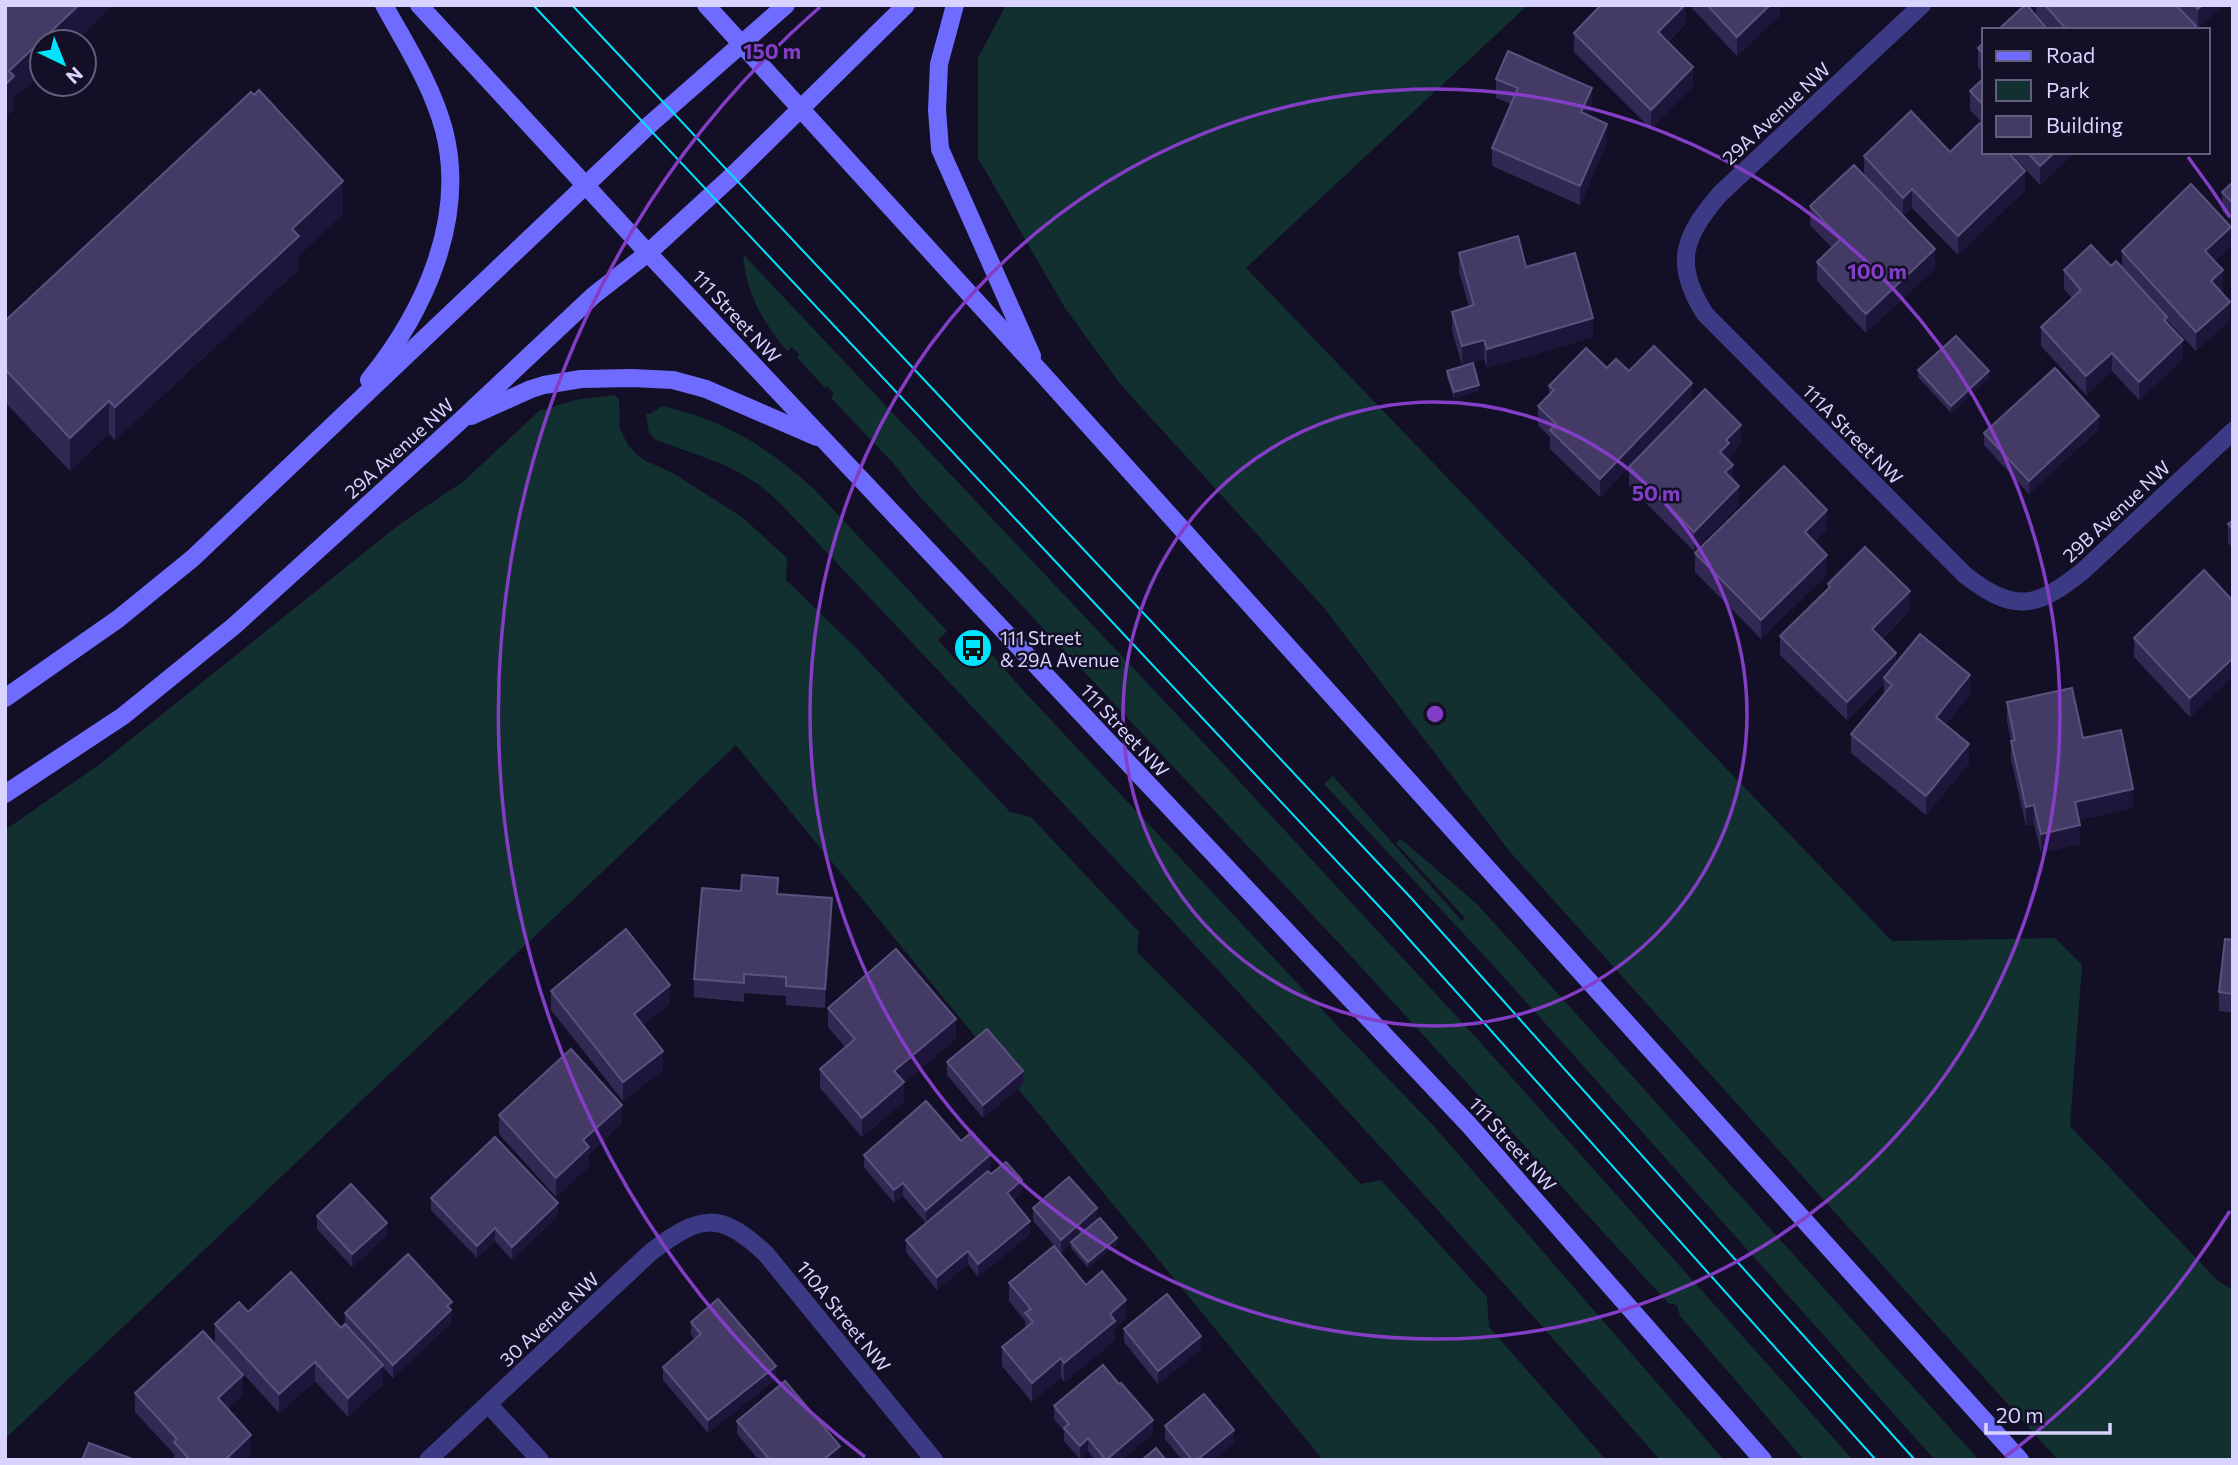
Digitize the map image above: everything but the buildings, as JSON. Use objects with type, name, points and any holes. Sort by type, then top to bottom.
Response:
[{"type":"main road","points":[[319,441],[400,338],[430,279],[442,246],[447,218],[449,155],[444,129],[425,79],[384,5]]},
{"type":"main road","name":"111 Street NW","points":[[419,5],[648,253],[1469,1125],[1763,1460]]},
{"type":"main road","points":[[706,5],[1038,369],[2020,1460]]},
{"type":"main road","points":[[5,698],[152,593],[193,558],[586,186],[740,43],[786,5]]},
{"type":"main road","name":"29A Avenue NW","points":[[5,794],[123,716],[234,625],[459,422],[594,295],[648,253],[732,176],[906,5]]},
{"type":"main road","points":[[954,5],[939,64],[937,110],[940,149],[1038,369]]},
{"type":"main road","points":[[459,422],[544,385],[581,379],[673,380],[706,389],[825,440]]},
{"type":"street","name":"29A Avenue NW","points":[[1686,268],[1691,234],[1701,215],[1720,194],[1922,5]]},
{"type":"street","name":"111A Street NW","points":[[1686,268],[1688,283],[1695,298],[1718,328],[1965,575],[2000,598],[2018,602]]},
{"type":"street","name":"29B Avenue NW","points":[[2018,602],[2032,603],[2063,587],[2233,431]]},
{"type":"street","name":"30 Avenue NW","points":[[428,1460],[651,1252],[679,1230],[706,1220]]},
{"type":"street","name":"110A Street NW","points":[[706,1220],[728,1226],[751,1240],[766,1254],[934,1460]]},
{"type":"street","points":[[488,1404],[540,1460]]},
{"type":"green space","points":[[1006,5],[1528,5],[1246,268],[1892,941],[2055,938],[2082,965],[2070,1126],[2218,1281],[2233,1290],[2233,1460],[2058,1460],[1510,852],[1325,609],[1121,385],[1065,308],[978,158],[978,58]]},
{"type":"green space","points":[[743,254],[1215,755],[1472,1033],[1853,1460],[1804,1460],[1680,1316],[1677,1305],[1668,1303],[1350,955],[918,495],[894,464],[831,398],[834,394],[827,386],[825,388],[797,357],[799,354],[792,347],[787,351],[757,306],[748,281]]},
{"type":"green space","points":[[614,395],[619,399],[620,429],[636,454],[671,472],[742,517],[787,558],[786,580],[856,648],[1010,812],[1031,817],[1139,932],[1137,952],[1251,1066],[1361,1184],[1381,1180],[1487,1297],[1489,1327],[1606,1460],[1323,1460],[735,744],[5,1439],[5,830],[100,764],[400,524],[464,481],[539,411],[575,400]]},
{"type":"green space","points":[[662,406],[705,419],[743,436],[778,459],[813,488],[947,631],[938,640],[956,660],[980,640],[1020,687],[1432,1124],[1724,1460],[1660,1460],[1449,1222],[1234,988],[783,507],[765,490],[740,473],[656,440],[649,433],[646,413],[650,414]]},
{"type":"green space","points":[[1333,776],[1462,921],[1465,918],[1396,843],[1401,839],[1476,903],[1979,1460],[1935,1460],[1502,975],[1324,784]]},
{"type":"tram line","points":[[533,5],[1390,918],[1876,1460]]},
{"type":"tram line","points":[[572,5],[1412,899],[1915,1460]]},
{"type":"place","name":"111 Street & 29A Avenue","points":[[973,648]]}]
